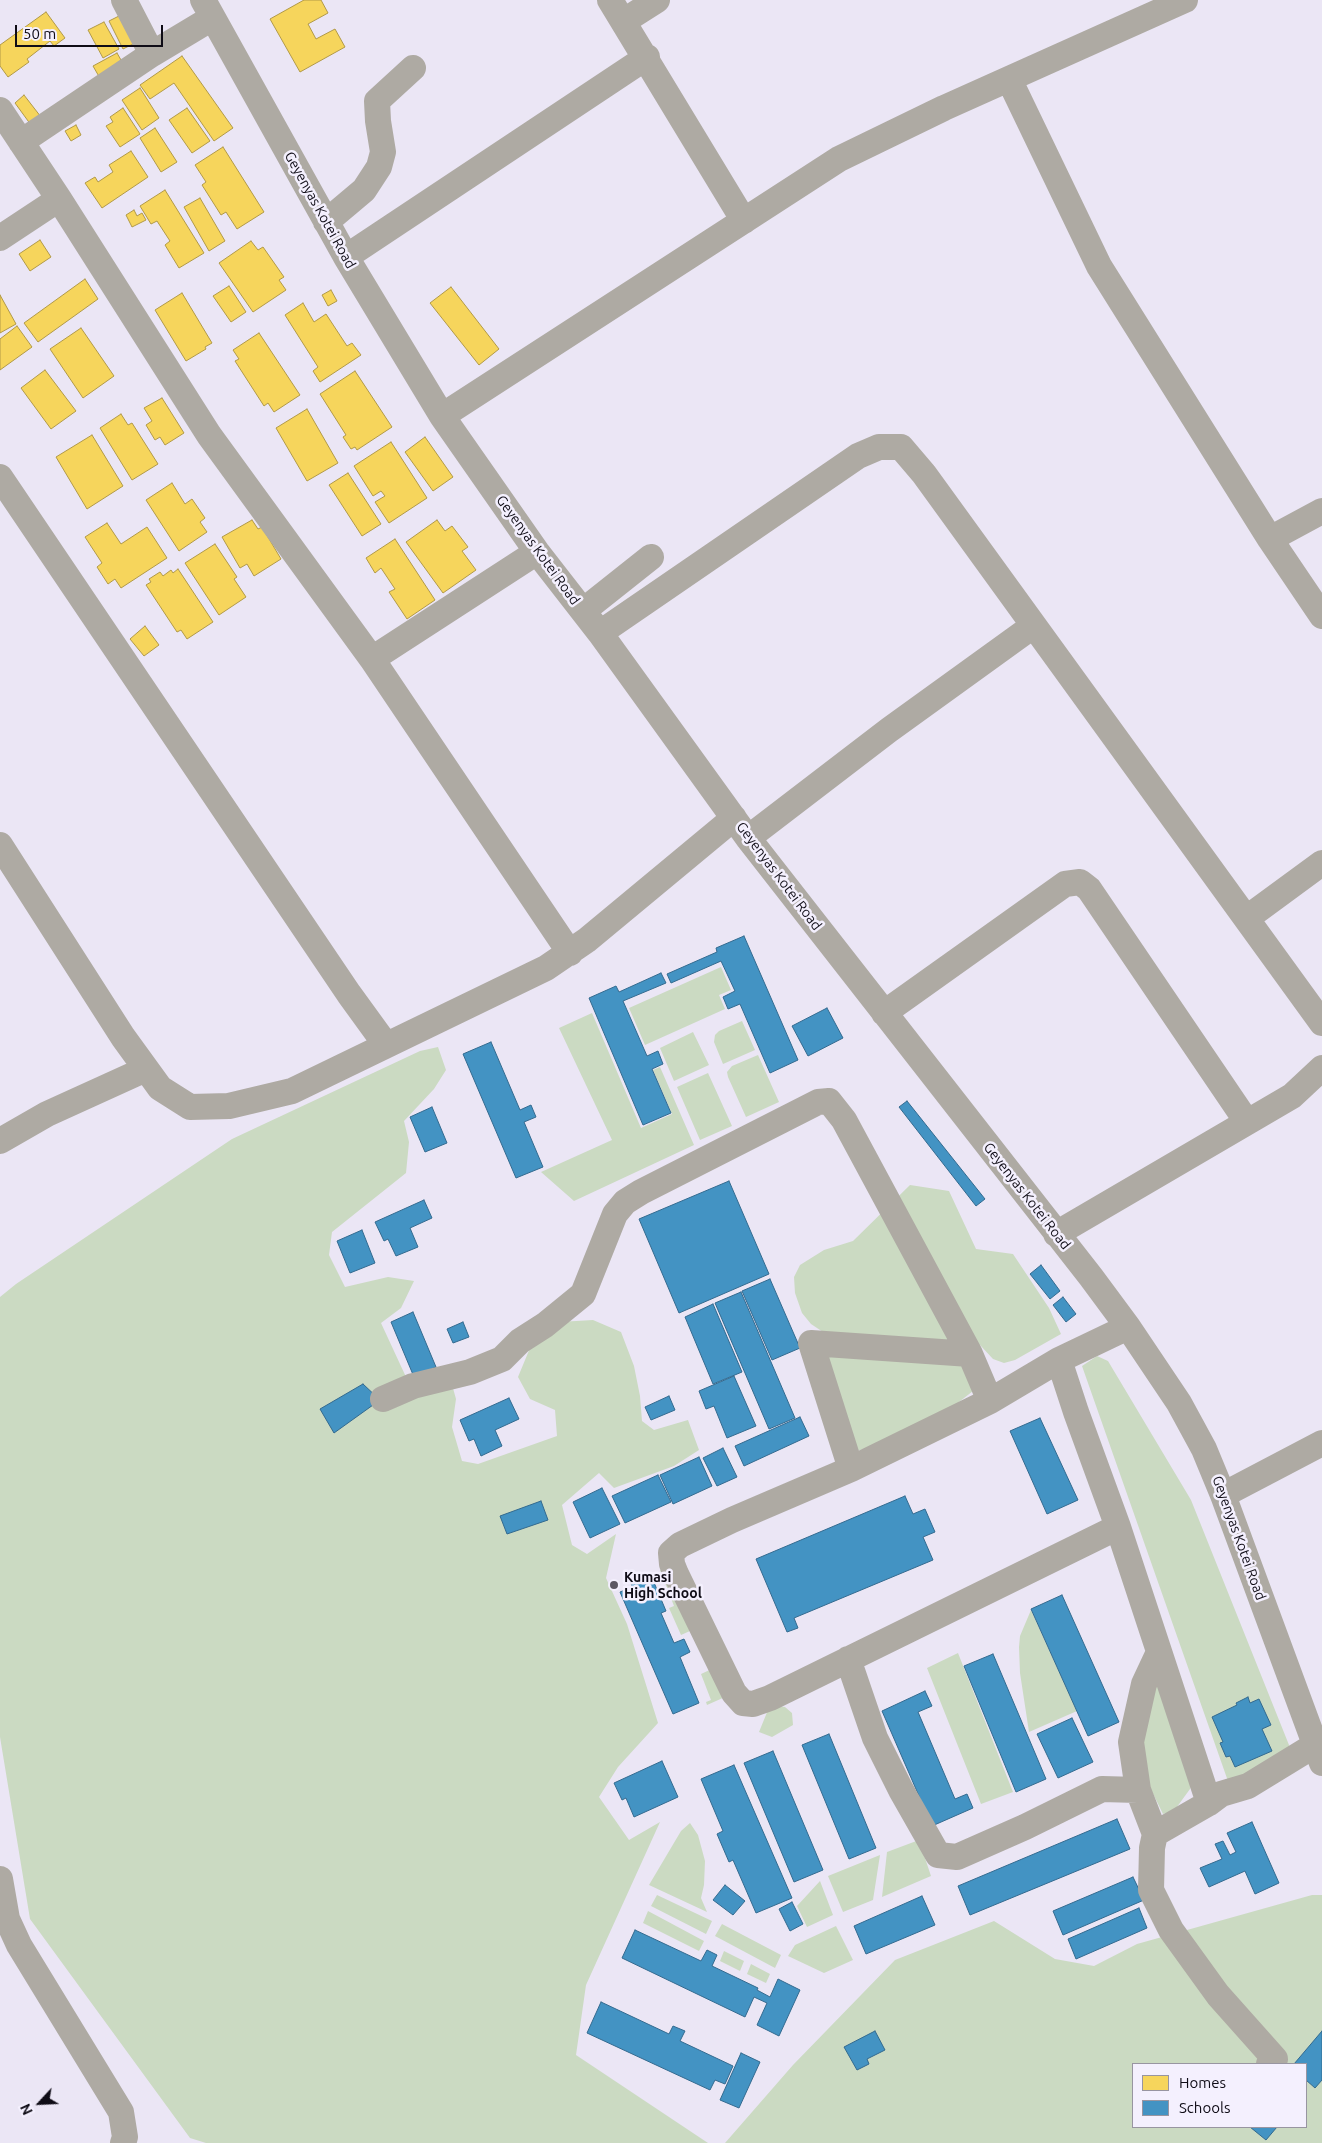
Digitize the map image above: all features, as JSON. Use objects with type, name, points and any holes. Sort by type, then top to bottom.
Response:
[{"type":"street","points":[[124,0],[152,54]]},
{"type":"street","points":[[656,0],[617,10],[744,221]]},
{"type":"street","points":[[442,416],[839,159],[944,108],[1185,0]]},
{"type":"street","points":[[21,142],[152,54],[206,5]]},
{"type":"street","name":"Geyenyas Kotei Road","points":[[206,5],[346,257],[442,416],[537,552],[600,633],[741,828],[1128,1327],[1179,1403],[1204,1448],[1223,1495],[1318,1754]]},
{"type":"street","points":[[346,257],[647,58]]},
{"type":"street","points":[[326,222],[364,190],[379,167],[384,152],[378,121],[377,101],[413,68]]},
{"type":"street","points":[[1009,79],[1099,266],[1270,539],[1322,616]]},
{"type":"street","points":[[0,110],[209,435],[372,659],[570,953]]},
{"type":"street","points":[[0,238],[59,199]]},
{"type":"street","points":[[600,633],[858,456],[879,447],[901,447],[924,474],[1322,1023]]},
{"type":"street","points":[[0,477],[344,986],[386,1045]]},
{"type":"street","points":[[1270,539],[1322,511]]},
{"type":"street","points":[[372,659],[537,552]]},
{"type":"street","points":[[583,611],[651,557]]},
{"type":"street","points":[[0,844],[123,1037],[160,1088],[190,1106],[230,1106],[292,1091],[546,968],[570,953],[741,828],[889,730],[1033,626]]},
{"type":"street","points":[[1247,918],[1322,863]]},
{"type":"street","points":[[884,1013],[1065,884],[1080,882],[1089,889],[1247,1122]]},
{"type":"street","points":[[1056,1234],[1292,1096],[1322,1068]]},
{"type":"street","points":[[0,1140],[47,1114],[146,1069]]},
{"type":"street","points":[[383,1399],[414,1386],[470,1372],[502,1359],[520,1341],[545,1325],[583,1294],[615,1214],[625,1202],[641,1192],[818,1102],[829,1101],[844,1120],[970,1354],[990,1401]]},
{"type":"street","points":[[1118,1527],[770,1698],[753,1704],[744,1703],[734,1694],[676,1574],[672,1564],[671,1553],[680,1545],[732,1520],[851,1469],[990,1401],[1059,1360],[1128,1327]]},
{"type":"street","points":[[851,1469],[811,1342],[970,1354]]},
{"type":"street","points":[[1059,1360],[1118,1527],[1209,1804]]},
{"type":"street","points":[[1223,1495],[1322,1443]]},
{"type":"street","points":[[1159,1652],[1144,1684],[1131,1742],[1138,1790],[1156,1834],[1152,1848],[1152,1890],[1171,1930],[1218,1994],[1275,2059],[1270,2063]]},
{"type":"street","points":[[848,1659],[875,1738],[901,1790],[938,1856],[957,1857],[1025,1827],[1102,1789],[1138,1790]]},
{"type":"street","points":[[1156,1834],[1209,1804],[1221,1794],[1248,1786],[1318,1754]]},
{"type":"street","points":[[0,1879],[4,1922],[121,2112],[125,2138],[123,2143]]},
{"type":"green space","points":[[721,967],[731,990],[719,995],[725,1009],[645,1045],[629,1008]]},
{"type":"green space","points":[[592,1013],[641,1128],[672,1114],[653,1070],[660,1067],[694,1145],[574,1201],[541,1172],[612,1140],[559,1028]]},
{"type":"green space","points":[[742,1021],[755,1050],[723,1064],[714,1042],[715,1035],[719,1031]]},
{"type":"green space","points":[[693,1032],[709,1065],[674,1081],[660,1048]]},
{"type":"green space","points":[[438,1047],[446,1070],[434,1089],[404,1121],[409,1142],[406,1173],[332,1232],[329,1255],[345,1287],[388,1277],[414,1281],[401,1308],[381,1323],[406,1377],[451,1381],[456,1399],[452,1427],[462,1461],[478,1464],[557,1436],[555,1410],[530,1399],[518,1377],[530,1348],[559,1322],[593,1320],[621,1332],[634,1366],[640,1396],[642,1421],[654,1430],[688,1420],[699,1450],[674,1466],[614,1488],[599,1473],[562,1505],[572,1545],[587,1554],[616,1534],[606,1578],[627,1624],[658,1723],[618,1767],[599,1797],[629,1840],[660,1822],[586,1985],[576,2055],[708,2143],[206,2143],[190,2138],[30,1919],[0,1737],[0,1297],[16,1284],[232,1139],[420,1051]]},
{"type":"green space","points":[[758,1055],[779,1102],[746,1117],[727,1072],[732,1066]]},
{"type":"green space","points":[[708,1073],[732,1126],[700,1140],[677,1087]]},
{"type":"green space","points":[[910,1185],[949,1191],[976,1249],[1013,1254],[1049,1308],[1061,1334],[1015,1360],[1004,1363],[993,1359],[980,1345],[823,1332],[811,1324],[802,1313],[795,1293],[794,1277],[800,1265],[824,1250],[853,1241]]},
{"type":"green space","points":[[831,1352],[965,1364],[973,1391],[922,1431],[857,1451],[827,1363]]},
{"type":"green space","points":[[1097,1356],[1108,1361],[1191,1500],[1293,1755],[1229,1784],[1082,1366]]},
{"type":"green space","points":[[671,1565],[699,1627],[681,1635],[669,1608],[674,1606],[660,1570]]},
{"type":"green space","points":[[1031,1610],[1077,1711],[1029,1732],[1020,1673],[1019,1647],[1020,1636]]},
{"type":"green space","points":[[958,1653],[1013,1792],[981,1804],[927,1668]]},
{"type":"green space","points":[[714,1668],[725,1697],[707,1705],[706,1702],[711,1700],[701,1674]]},
{"type":"green space","points":[[1154,1673],[1194,1778],[1190,1789],[1174,1811],[1163,1814],[1137,1761]]},
{"type":"green space","points":[[770,1705],[785,1707],[792,1713],[793,1725],[772,1737],[759,1732]]},
{"type":"green space","points":[[690,1823],[698,1835],[705,1861],[704,1885],[701,1898],[707,1912],[649,1885],[681,1831]]},
{"type":"green space","points":[[919,1840],[931,1876],[882,1897],[887,1852]]},
{"type":"green space","points":[[880,1855],[873,1900],[843,1912],[828,1876]]},
{"type":"green space","points":[[820,1881],[833,1915],[807,1927],[797,1906]]},
{"type":"green space","points":[[657,1895],[712,1921],[706,1934],[651,1906]]},
{"type":"green space","points":[[1312,1895],[1322,1895],[1322,2143],[725,2143],[793,2065],[895,1960],[994,1921],[1055,1959],[1094,1966],[1137,1944]]},
{"type":"green space","points":[[648,1911],[704,1941],[699,1951],[643,1923]]},
{"type":"green space","points":[[722,1924],[781,1955],[775,1968],[715,1936]]},
{"type":"green space","points":[[836,1926],[853,1960],[824,1973],[788,1956],[795,1945]]},
{"type":"green space","points":[[724,1951],[744,1961],[740,1971],[720,1961]]},
{"type":"green space","points":[[751,1964],[770,1974],[766,1983],[747,1974]]},
{"type":"building: Homes","points":[[304,0],[321,0],[328,13],[308,24],[316,39],[335,29],[345,47],[300,72],[270,19]]},
{"type":"building: Homes","points":[[46,12],[65,38],[54,46],[50,41],[27,59],[29,62],[8,77],[0,66],[0,45]]},
{"type":"building: Homes","points":[[123,14],[137,42],[123,49],[109,21]]},
{"type":"building: Homes","points":[[104,22],[119,49],[103,58],[88,30]]},
{"type":"building: Homes","points":[[117,53],[125,67],[101,80],[93,66]]},
{"type":"building: Homes","points":[[182,56],[233,128],[214,141],[174,83],[150,99],[140,85]]},
{"type":"building: Homes","points":[[140,88],[159,118],[142,130],[122,100]]},
{"type":"building: Homes","points":[[24,95],[41,117],[31,125],[15,103]]},
{"type":"building: Homes","points":[[123,108],[140,134],[120,147],[106,126],[113,122],[110,117]]},
{"type":"building: Homes","points":[[187,108],[210,141],[192,153],[169,120]]},
{"type":"building: Homes","points":[[76,125],[81,135],[71,141],[65,131]]},
{"type":"building: Homes","points":[[155,128],[177,162],[161,172],[140,138]]},
{"type":"building: Homes","points":[[223,147],[264,212],[237,229],[226,212],[221,215],[202,185],[206,182],[195,165]]},
{"type":"building: Homes","points":[[131,151],[148,177],[102,208],[85,183],[95,177],[98,182],[113,172],[109,165]]},
{"type":"building: Homes","points":[[165,190],[204,253],[179,268],[165,245],[170,241],[157,221],[151,224],[140,206]]},
{"type":"building: Homes","points":[[200,198],[225,241],[209,251],[184,207]]},
{"type":"building: Homes","points":[[134,210],[137,216],[142,213],[146,220],[132,227],[126,215]]},
{"type":"building: Homes","points":[[40,240],[51,257],[30,271],[19,254]]},
{"type":"building: Homes","points":[[251,241],[258,250],[263,247],[284,277],[279,280],[286,290],[253,312],[219,263]]},
{"type":"building: Homes","points":[[85,279],[98,299],[38,342],[24,323]]},
{"type":"building: Homes","points":[[229,286],[246,312],[231,322],[213,296]]},
{"type":"building: Homes","points":[[451,287],[499,349],[479,365],[430,303]]},
{"type":"building: Homes","points":[[331,290],[337,301],[328,306],[322,295]]},
{"type":"building: Homes","points":[[182,293],[212,343],[205,347],[206,349],[186,361],[155,310]]},
{"type":"building: Homes","points":[[0,295],[16,324],[0,333]]},
{"type":"building: Homes","points":[[303,303],[314,322],[326,314],[347,346],[352,343],[361,355],[320,382],[313,371],[318,367],[285,315]]},
{"type":"building: Homes","points":[[17,326],[32,347],[0,370],[0,339]]},
{"type":"building: Homes","points":[[81,328],[114,376],[83,398],[50,349]]},
{"type":"building: Homes","points":[[259,333],[300,395],[274,412],[268,403],[264,406],[235,361],[239,359],[233,350]]},
{"type":"building: Homes","points":[[45,370],[76,411],[51,429],[21,388]]},
{"type":"building: Homes","points":[[355,371],[392,427],[357,450],[355,447],[351,449],[343,437],[346,435],[320,394]]},
{"type":"building: Homes","points":[[162,398],[184,433],[165,445],[160,437],[155,440],[146,425],[152,421],[144,408]]},
{"type":"building: Homes","points":[[307,409],[338,463],[307,481],[276,428]]},
{"type":"building: Homes","points":[[121,414],[128,425],[132,423],[158,464],[132,480],[100,428]]},
{"type":"building: Homes","points":[[92,435],[123,486],[87,509],[56,457]]},
{"type":"building: Homes","points":[[425,437],[453,477],[433,491],[405,452]]},
{"type":"building: Homes","points":[[391,442],[427,498],[389,523],[375,502],[385,496],[381,491],[373,496],[354,466]]},
{"type":"building: Homes","points":[[348,473],[381,524],[362,536],[329,485]]},
{"type":"building: Homes","points":[[172,483],[185,504],[192,499],[205,518],[200,522],[207,532],[179,551],[146,500]]},
{"type":"building: Homes","points":[[252,520],[258,529],[262,527],[281,559],[254,576],[247,564],[240,568],[222,537]]},
{"type":"building: Homes","points":[[437,520],[445,531],[452,526],[468,547],[462,551],[476,570],[443,593],[406,542]]},
{"type":"building: Homes","points":[[107,523],[121,544],[147,527],[167,558],[121,588],[115,579],[108,584],[97,567],[102,563],[85,537]]},
{"type":"building: Homes","points":[[395,539],[435,600],[407,619],[389,592],[395,589],[381,568],[375,573],[366,558]]},
{"type":"building: Homes","points":[[215,544],[237,577],[234,579],[246,597],[219,615],[185,563]]},
{"type":"building: Homes","points":[[178,569],[213,622],[187,639],[181,630],[177,632],[146,585],[151,582],[149,579],[160,572],[163,576],[171,570],[173,573]]},
{"type":"building: Homes","points":[[145,626],[159,645],[144,656],[130,639]]},
{"type":"building: Schools","points":[[744,936],[798,1060],[770,1073],[740,1004],[728,1009],[723,997],[735,991],[721,961],[671,983],[667,974],[717,952],[716,948]]},
{"type":"building: Schools","points":[[661,973],[666,983],[623,1001],[647,1056],[658,1051],[663,1064],[652,1069],[671,1113],[643,1125],[589,998],[616,986],[619,992]]},
{"type":"building: Schools","points":[[827,1008],[843,1038],[808,1056],[792,1026]]},
{"type":"building: Schools","points":[[491,1042],[520,1110],[531,1105],[536,1117],[524,1122],[543,1167],[516,1178],[463,1054]]},
{"type":"building: Schools","points":[[907,1101],[985,1199],[976,1206],[899,1107]]},
{"type":"building: Schools","points":[[432,1107],[447,1143],[425,1152],[410,1117]]},
{"type":"building: Schools","points":[[729,1181],[769,1274],[679,1313],[639,1219]]},
{"type":"building: Schools","points":[[424,1200],[432,1218],[410,1228],[418,1247],[396,1256],[388,1239],[384,1241],[375,1222]]},
{"type":"building: Schools","points":[[362,1230],[375,1263],[350,1273],[337,1241]]},
{"type":"building: Schools","points":[[1041,1265],[1060,1291],[1050,1299],[1030,1274]]},
{"type":"building: Schools","points":[[770,1279],[800,1348],[772,1360],[742,1291]]},
{"type":"building: Schools","points":[[741,1292],[795,1418],[769,1429],[715,1303]]},
{"type":"building: Schools","points":[[1063,1297],[1076,1314],[1066,1322],[1053,1305]]},
{"type":"building: Schools","points":[[713,1304],[742,1372],[713,1384],[685,1317]]},
{"type":"building: Schools","points":[[413,1312],[436,1367],[414,1377],[391,1322]]},
{"type":"building: Schools","points":[[463,1322],[469,1337],[453,1343],[447,1329]]},
{"type":"building: Schools","points":[[734,1376],[756,1426],[727,1438],[714,1406],[706,1409],[699,1391]]},
{"type":"building: Schools","points":[[363,1384],[380,1400],[334,1433],[320,1409]]},
{"type":"building: Schools","points":[[669,1396],[675,1410],[651,1420],[645,1407]]},
{"type":"building: Schools","points":[[509,1398],[519,1419],[495,1430],[502,1446],[481,1456],[474,1439],[469,1441],[460,1420]]},
{"type":"building: Schools","points":[[800,1417],[809,1436],[744,1466],[735,1446]]},
{"type":"building: Schools","points":[[1040,1418],[1078,1500],[1047,1514],[1010,1431]]},
{"type":"building: Schools","points":[[723,1448],[737,1477],[717,1486],[703,1458]]},
{"type":"building: Schools","points":[[699,1457],[712,1486],[673,1504],[660,1475]]},
{"type":"building: Schools","points":[[658,1475],[671,1502],[625,1523],[612,1496]]},
{"type":"building: Schools","points":[[602,1488],[620,1524],[590,1538],[573,1502]]},
{"type":"building: Schools","points":[[905,1496],[913,1514],[925,1509],[935,1532],[923,1537],[933,1560],[794,1618],[798,1628],[787,1632],[756,1559]]},
{"type":"building: Schools","points":[[541,1501],[548,1520],[507,1534],[500,1516]]},
{"type":"building: Schools","points":[[647,1577],[649,1582],[653,1580],[666,1611],[661,1613],[674,1643],[684,1639],[690,1652],[680,1657],[699,1703],[673,1714],[620,1592],[632,1587],[631,1583]]},
{"type":"building: Schools","points":[[1062,1595],[1119,1722],[1088,1736],[1031,1609]]},
{"type":"building: Schools","points":[[993,1654],[1046,1779],[1016,1792],[964,1666]]},
{"type":"building: Schools","points":[[925,1691],[932,1706],[918,1712],[955,1799],[967,1794],[973,1808],[932,1826],[882,1711]]},
{"type":"building: Schools","points":[[1248,1697],[1250,1703],[1259,1699],[1271,1725],[1262,1729],[1272,1751],[1235,1767],[1230,1756],[1226,1757],[1220,1743],[1223,1742],[1212,1717],[1237,1705],[1236,1703]]},
{"type":"building: Schools","points":[[1072,1718],[1093,1762],[1058,1778],[1037,1734]]},
{"type":"building: Schools","points":[[829,1734],[876,1848],[849,1859],[802,1745]]},
{"type":"building: Schools","points":[[773,1751],[823,1870],[794,1882],[744,1763]]},
{"type":"building: Schools","points":[[662,1761],[678,1797],[634,1817],[626,1798],[622,1800],[614,1783]]},
{"type":"building: Schools","points":[[734,1765],[792,1898],[756,1913],[733,1860],[729,1862],[717,1834],[723,1831],[701,1779]]},
{"type":"building: Schools","points":[[1117,1819],[1130,1849],[970,1915],[958,1886]]},
{"type":"building: Schools","points":[[1252,1822],[1279,1883],[1255,1894],[1245,1871],[1209,1887],[1200,1868],[1222,1859],[1215,1844],[1223,1841],[1230,1855],[1236,1852],[1227,1833]]},
{"type":"building: Schools","points":[[1133,1877],[1144,1900],[1063,1935],[1053,1911]]},
{"type":"building: Schools","points":[[725,1885],[745,1901],[733,1915],[713,1900]]},
{"type":"building: Schools","points":[[922,1896],[935,1925],[866,1954],[854,1926]]},
{"type":"building: Schools","points":[[792,1902],[803,1924],[790,1931],[779,1909]]},
{"type":"building: Schools","points":[[1139,1908],[1147,1928],[1076,1959],[1068,1939]]},
{"type":"building: Schools","points":[[635,1930],[701,1961],[707,1950],[717,1955],[712,1966],[758,1988],[757,1990],[770,1997],[778,1979],[800,1990],[779,2036],[757,2025],[767,2003],[754,1997],[745,2017],[622,1958]]},
{"type":"building: Schools","points":[[601,2002],[669,2034],[673,2026],[685,2031],[680,2041],[733,2066],[725,2084],[715,2080],[710,2090],[587,2033]]},
{"type":"building: Schools","points":[[875,2031],[885,2050],[867,2059],[869,2064],[857,2070],[844,2047]]},
{"type":"building: Schools","points":[[1322,2031],[1322,2080],[1315,2088],[1307,2081],[1307,2063],[1295,2063]]},
{"type":"building: Schools","points":[[741,2053],[760,2062],[739,2108],[720,2100]]},
{"type":"building: Schools","points":[[1251,2128],[1276,2128],[1266,2140]]},
{"type":"place","name":"Kumasi High School","points":[[614,1585]]}]
